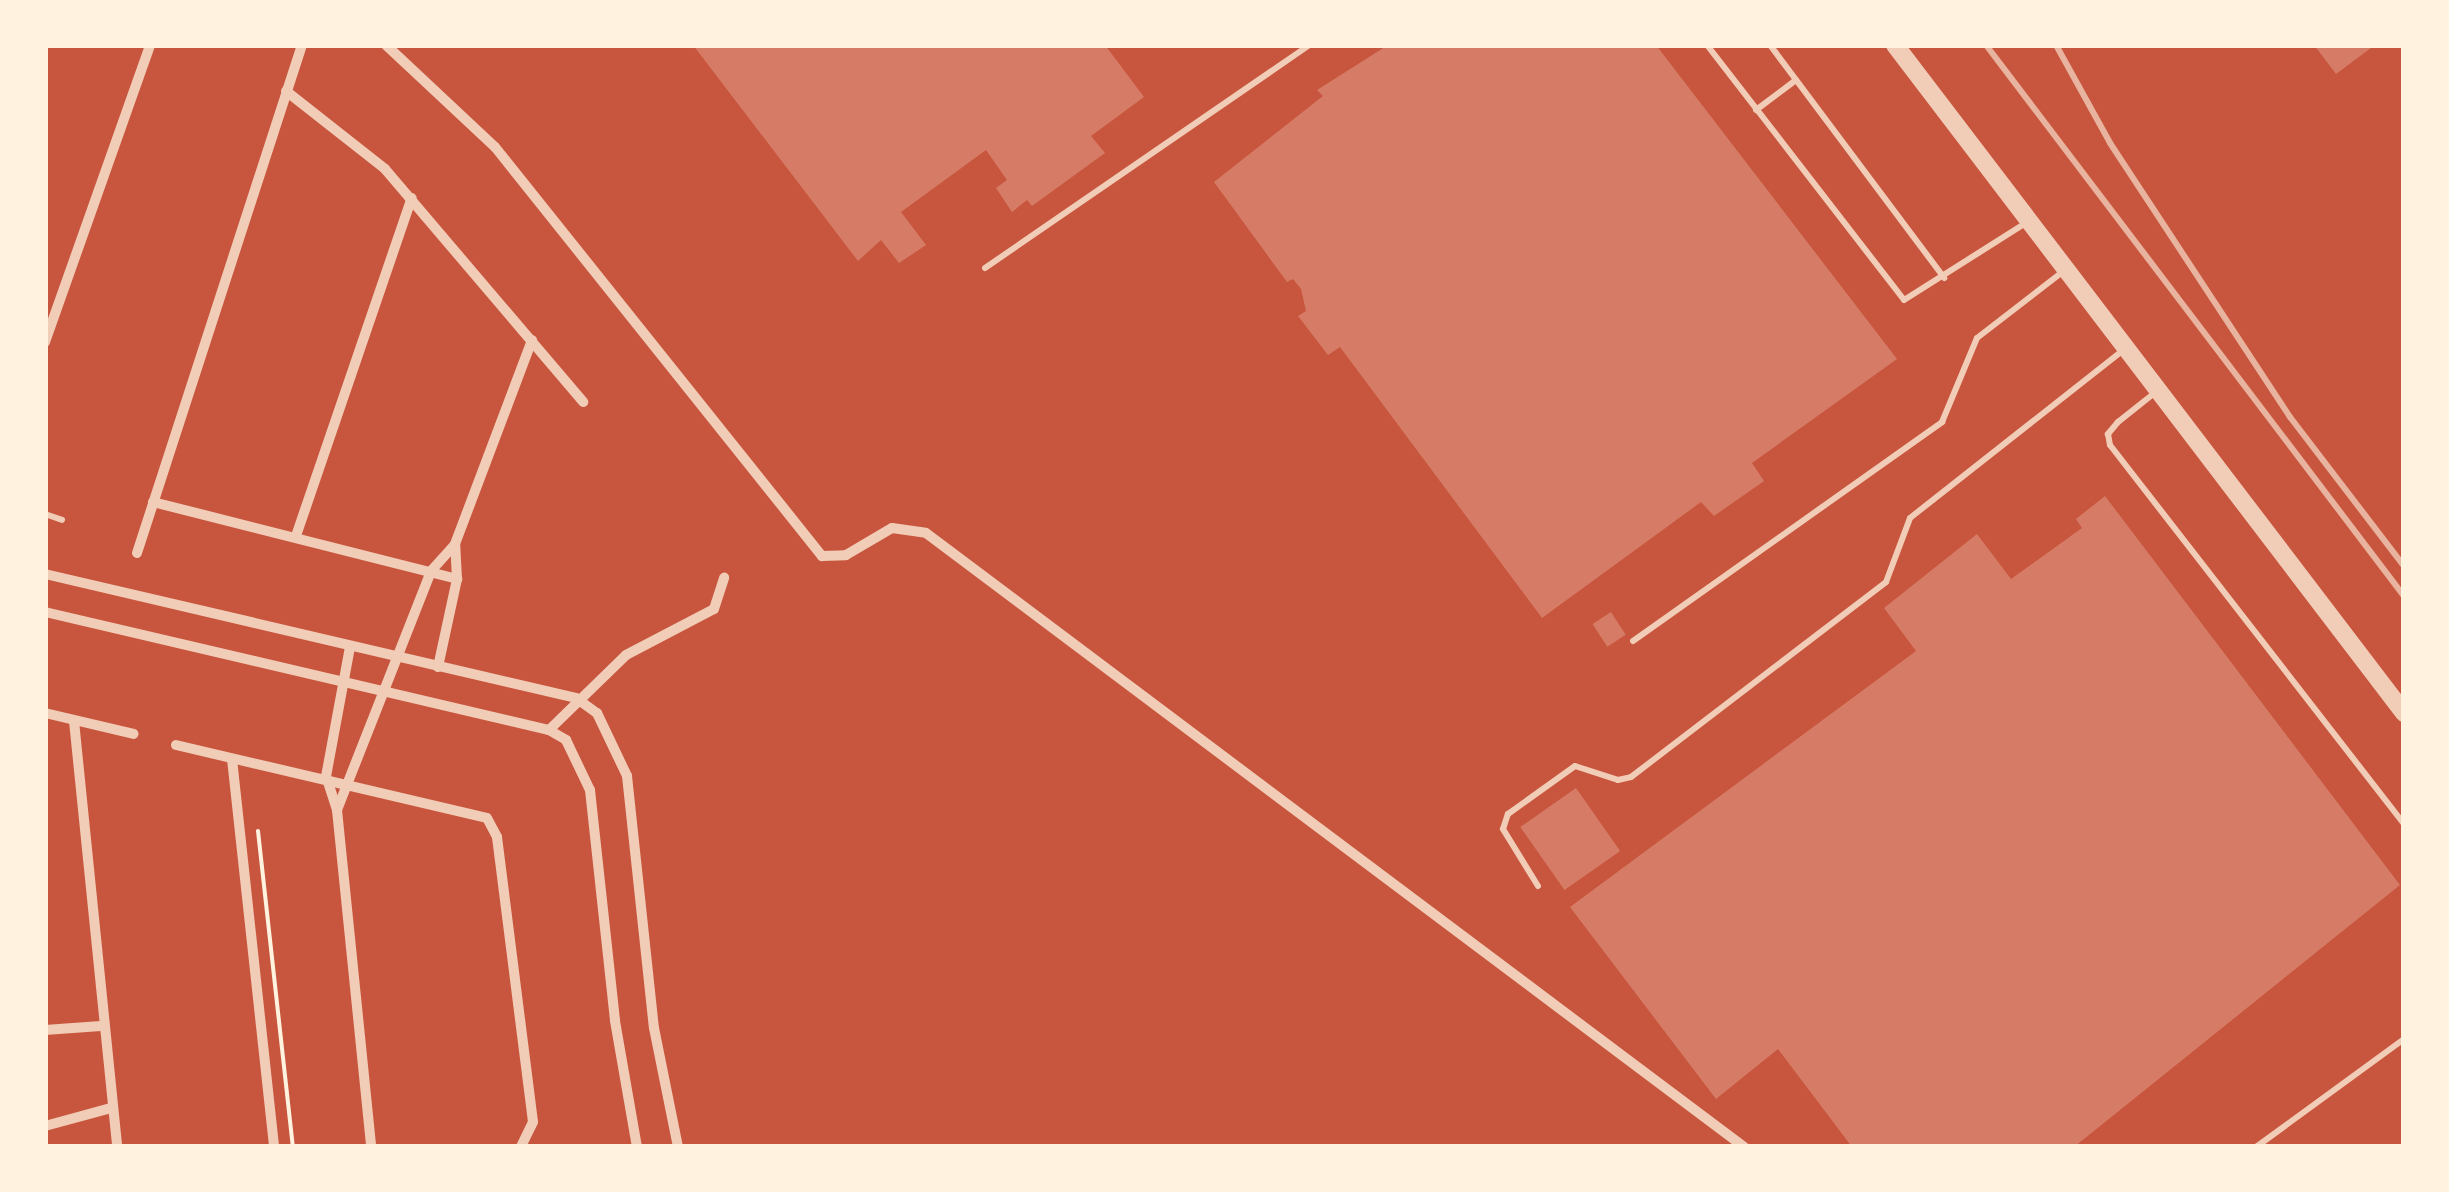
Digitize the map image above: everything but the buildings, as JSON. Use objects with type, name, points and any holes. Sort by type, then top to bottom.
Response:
[{"type":"street","points":[[45,342],[150,45]]},
{"type":"street","points":[[137,553],[302,45]]},
{"type":"street","points":[[386,45],[495,147],[822,556],[846,555],[892,528],[926,533],[1744,1147]]},
{"type":"street","points":[[1895,45],[2404,713]]},
{"type":"street","points":[[286,91],[412,198],[583,402]]},
{"type":"street","points":[[297,534],[412,198]]},
{"type":"street","points":[[337,810],[431,571],[455,544],[532,340]]},
{"type":"street","points":[[153,502],[297,534],[457,578]]},
{"type":"street","points":[[438,667],[457,578],[455,544]]},
{"type":"street","points":[[45,574],[576,698],[597,713],[626,776],[654,1028],[678,1147]]},
{"type":"street","points":[[549,730],[576,698],[626,655],[714,609],[724,578]]},
{"type":"street","points":[[45,612],[549,730],[578,756],[590,790],[615,1022],[637,1147]]},
{"type":"street","points":[[350,647],[326,776],[337,810],[371,1147]]},
{"type":"street","points":[[45,714],[134,734]]},
{"type":"street","points":[[74,720],[101,1026],[117,1147]]},
{"type":"street","points":[[176,745],[480,813],[493,826],[533,1122],[524,1144]]},
{"type":"street","points":[[232,759],[274,1147]]},
{"type":"street","points":[[45,1030],[101,1026]]},
{"type":"street","points":[[45,1126],[111,1108]]},
{"type":"lane","points":[[984,268],[1309,45]]},
{"type":"lane","points":[[1707,45],[1899,297],[1909,300],[2029,221]]},
{"type":"lane","points":[[1770,45],[1944,278]]},
{"type":"lane","points":[[1756,110],[1796,80]]},
{"type":"lane","points":[[1634,641],[1942,422],[1976,338],[2066,270]]},
{"type":"lane","points":[[1538,886],[1503,829],[1508,814],[1575,766],[1618,780],[1631,776],[1886,582],[1910,518],[2126,348]]},
{"type":"lane","points":[[2158,390],[2118,422],[2108,434],[2110,445],[2404,824]]},
{"type":"lane","points":[[45,514],[62,520]]},
{"type":"lane","points":[[2256,1147],[2404,1039]]},
{"type":"path","points":[[256,812],[294,1147]]},
{"type":"railway","points":[[1986,45],[2404,596]]},
{"type":"railway","points":[[2056,45],[2110,143],[2290,417],[2404,566]]}]
